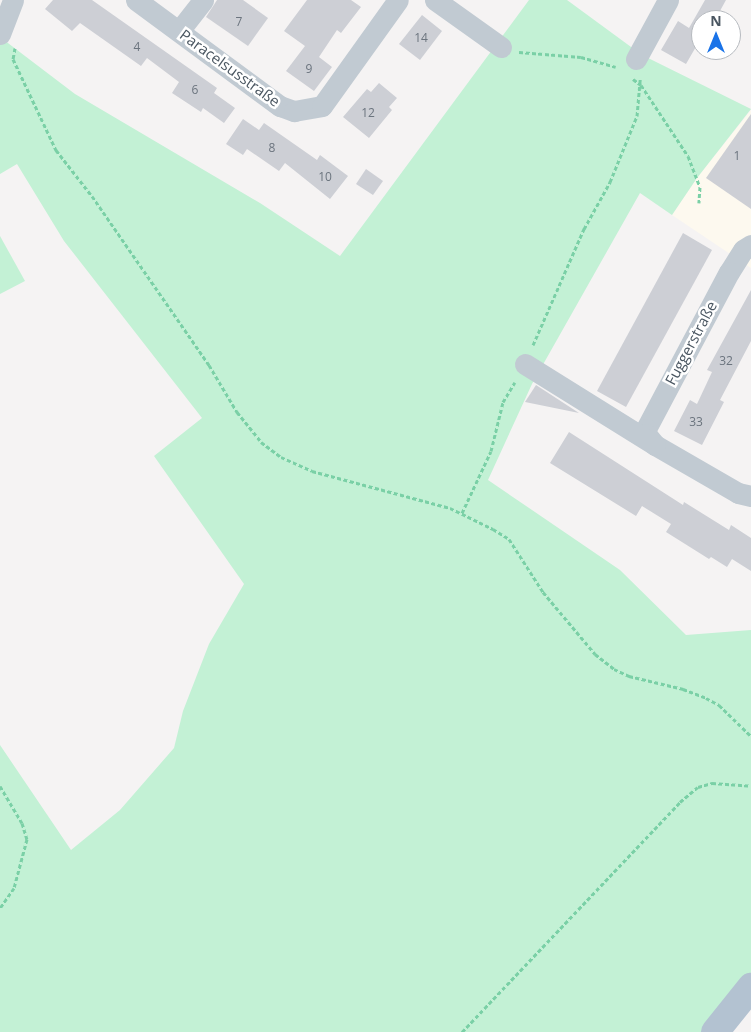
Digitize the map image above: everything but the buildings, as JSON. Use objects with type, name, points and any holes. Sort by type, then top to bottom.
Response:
[{"type":"main road","points":[[715,1032],[751,987]]},
{"type":"street","points":[[0,34],[13,0]]},
{"type":"street","name":"Paracelsusstraße","points":[[136,0],[280,106],[294,111],[322,106],[398,0]]},
{"type":"street","points":[[179,31],[203,0]]},
{"type":"street","points":[[435,0],[501,47]]},
{"type":"street","points":[[628,68],[668,0]]},
{"type":"street","name":"Fuggerstraße","points":[[654,445],[646,434],[648,423],[732,267],[743,250],[751,245]]},
{"type":"street","points":[[526,364],[654,445],[738,493],[751,496]]},
{"type":"path","points":[[501,47],[514,51],[581,57],[628,68],[688,156],[700,187],[699,204]]},
{"type":"path","points":[[13,59],[56,150],[92,196],[209,365],[237,412],[261,442],[282,457],[312,471],[425,501],[462,513],[509,539],[543,592],[595,654],[629,676],[683,689],[706,698],[718,706],[751,736]]},
{"type":"path","points":[[462,513],[491,451],[503,402],[526,364],[584,229],[610,182],[637,116],[641,85],[628,68]]},
{"type":"path","points":[[462,1032],[686,797],[698,787],[712,783],[751,786]]},
{"type":"path","points":[[0,786],[22,823],[27,839],[14,888],[0,908]]},
{"type":"shaded area","points":[[751,110],[751,268],[672,215],[697,178]]},
{"type":"green space","points":[[529,0],[567,0],[642,55],[751,109],[697,178],[672,215],[640,193],[532,384],[488,480],[620,570],[686,635],[751,630],[751,980],[710,1032],[0,1032],[0,745],[71,850],[120,810],[174,748],[183,711],[209,644],[244,584],[154,456],[202,418],[64,241],[17,164],[0,174],[0,37],[75,94],[260,203],[340,256]]},
{"type":"green space","points":[[0,236],[25,281],[0,294]]}]
